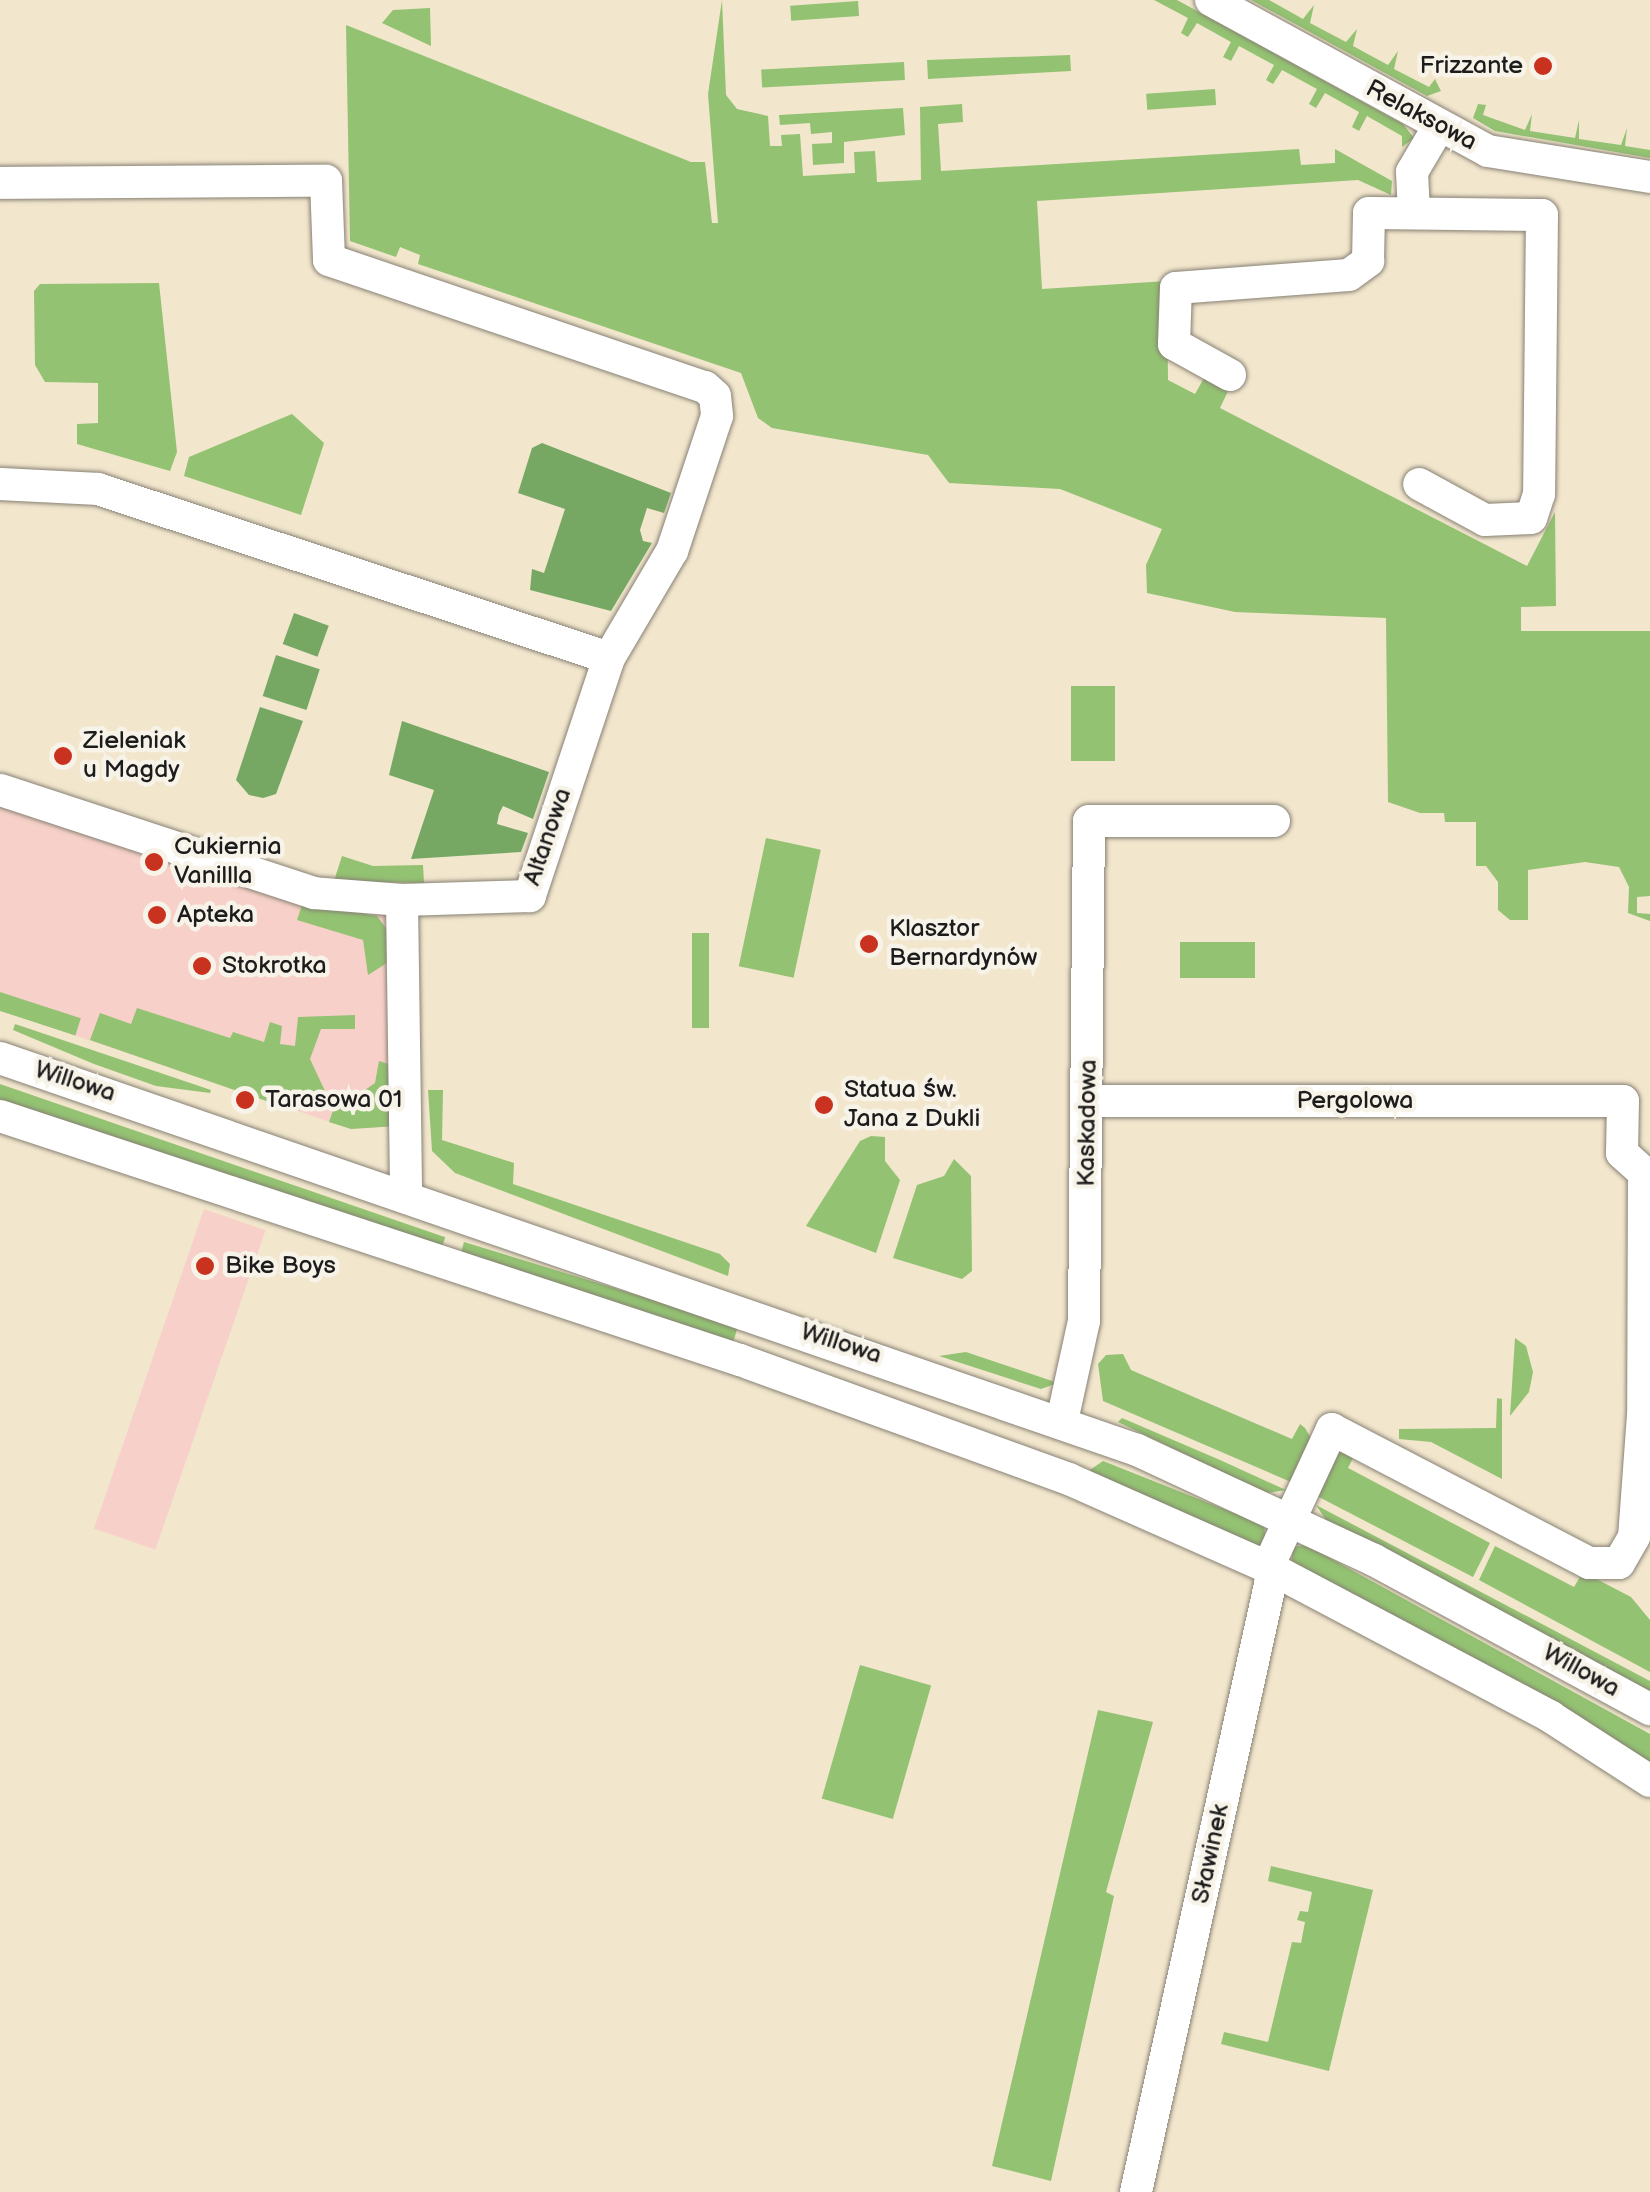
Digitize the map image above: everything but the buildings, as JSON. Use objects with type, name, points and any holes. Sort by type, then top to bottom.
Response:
[{"type":"street","name":"Relaksowa","points":[[1210,0],[1488,151],[1650,177]]},
{"type":"street","points":[[1414,213],[1412,172],[1439,126]]},
{"type":"street","name":"Altanowa","points":[[0,184],[326,181],[329,260],[705,386],[716,406],[709,447],[672,551],[609,658],[530,896],[402,900]]},
{"type":"street","points":[[1230,375],[1174,344],[1176,288],[1349,275],[1368,261],[1369,213],[1542,215],[1539,494],[1530,518],[1486,520],[1420,484]]},
{"type":"street","points":[[0,484],[98,489],[609,658]]},
{"type":"street","points":[[0,790],[314,893],[402,900],[406,1196]]},
{"type":"street","name":"Kaskadowa","points":[[1062,1421],[1084,1321],[1089,821],[1274,821]]},
{"type":"street","name":"Willowa","points":[[0,1058],[1062,1421],[1289,1519],[1650,1708]]},
{"type":"street","name":"Pergolowa","points":[[1088,1101],[1622,1101]]},
{"type":"street","name":"Sławinek","points":[[1136,2192],[1271,1580],[1268,1566],[1332,1429],[1589,1563],[1606,1566],[1630,1553],[1642,1415],[1644,1173],[1622,1153],[1622,1101]]},
{"type":"street","points":[[0,1116],[991,1449],[1268,1566],[1550,1716],[1650,1782]]},
{"type":"shaded area","points":[[0,806],[395,908],[397,1126],[351,1129],[0,1010]]},
{"type":"shaded area","points":[[204,1209],[265,1230],[155,1550],[94,1529]]},
{"type":"green space","points":[[722,0],[726,95],[737,109],[768,116],[770,146],[782,146],[781,135],[800,134],[803,176],[855,173],[854,152],[875,151],[877,182],[921,180],[920,107],[962,104],[963,122],[938,124],[941,171],[1299,149],[1301,165],[1335,163],[1335,149],[1392,181],[1391,195],[1358,180],[1037,201],[1042,289],[1167,281],[1168,380],[1195,394],[1204,378],[1228,391],[1220,408],[1527,566],[1555,512],[1556,606],[1521,607],[1521,631],[1650,631],[1650,896],[1637,897],[1637,913],[1650,914],[1650,921],[1628,913],[1629,887],[1619,867],[1585,862],[1528,870],[1528,920],[1510,920],[1498,910],[1498,882],[1486,866],[1476,866],[1476,822],[1445,822],[1444,813],[1420,813],[1388,802],[1386,618],[1235,612],[1147,593],[1146,565],[1162,529],[1060,489],[949,483],[928,455],[772,428],[758,418],[741,373],[418,264],[420,255],[400,247],[396,257],[350,241],[346,25],[691,162],[705,162],[712,223],[718,223],[708,94]]},
{"type":"green space","points":[[1154,0],[1177,0],[1403,124],[1414,138],[1402,147],[1402,136],[1367,116],[1359,131],[1352,127],[1359,112],[1325,93],[1316,108],[1309,104],[1317,89],[1282,70],[1273,84],[1266,80],[1274,65],[1239,46],[1231,61],[1223,57],[1231,42],[1197,23],[1188,37],[1181,33],[1188,18]]},
{"type":"green space","points":[[1251,0],[1269,0],[1303,19],[1314,5],[1310,23],[1346,42],[1357,29],[1353,46],[1388,65],[1398,51],[1394,69],[1429,87],[1435,79],[1441,91],[1427,96]]},
{"type":"green space","points":[[858,1],[859,16],[791,21],[790,6]]},
{"type":"green space","points":[[430,8],[431,46],[382,23],[393,10]]},
{"type":"green space","points":[[1070,55],[1071,71],[928,79],[927,60]]},
{"type":"green space","points":[[904,62],[905,80],[762,87],[761,69]]},
{"type":"green space","points":[[1215,89],[1216,105],[1147,110],[1146,94]]},
{"type":"green space","points":[[1478,104],[1486,105],[1483,115],[1525,130],[1532,114],[1530,131],[1575,138],[1579,120],[1579,139],[1621,145],[1627,128],[1625,146],[1650,150],[1650,158],[1495,131],[1473,118]]},
{"type":"green space","points":[[903,108],[905,135],[844,142],[844,163],[813,165],[812,144],[832,143],[832,132],[811,134],[810,123],[780,125],[779,115]]},
{"type":"green space","points":[[159,283],[177,452],[170,471],[77,444],[77,424],[98,423],[98,383],[45,382],[35,365],[34,291],[40,284]]},
{"type":"green space","points":[[292,414],[324,443],[301,515],[184,476],[189,457]]},
{"type":"green space","points":[[542,443],[671,493],[664,513],[647,508],[640,530],[643,541],[652,543],[611,611],[530,590],[532,569],[544,573],[565,509],[518,493],[532,448]]},
{"type":"green space","points":[[294,613],[329,626],[317,657],[283,644]]},
{"type":"green space","points":[[276,655],[320,669],[306,710],[263,696]]},
{"type":"green space","points":[[1071,686],[1115,686],[1115,761],[1071,761]]},
{"type":"green space","points":[[260,707],[303,721],[276,794],[263,798],[249,795],[236,780]]},
{"type":"green space","points":[[402,721],[549,772],[533,819],[503,806],[499,814],[497,824],[528,833],[521,852],[411,859],[434,790],[389,775]]},
{"type":"green space","points":[[766,838],[821,850],[794,978],[739,966]]},
{"type":"green space","points":[[342,856],[373,866],[423,865],[424,883],[334,881]]},
{"type":"green space","points":[[303,902],[377,916],[391,935],[390,961],[368,975],[363,940],[297,920]]},
{"type":"green space","points":[[692,933],[709,933],[709,1028],[692,1028]]},
{"type":"green space","points":[[1180,942],[1255,942],[1255,978],[1180,978]]},
{"type":"green space","points":[[0,992],[81,1018],[75,1035],[0,1011]]},
{"type":"green space","points":[[137,1008],[230,1038],[233,1032],[264,1042],[270,1022],[282,1026],[280,1044],[295,1046],[298,1017],[355,1015],[355,1029],[321,1029],[310,1059],[325,1091],[278,1105],[90,1040],[100,1013],[131,1024]]},
{"type":"green space","points":[[15,1024],[211,1090],[210,1093],[156,1086],[13,1030]]},
{"type":"green space","points":[[379,1061],[388,1064],[397,1126],[351,1129],[329,1122],[340,1091],[362,1092],[375,1083]]},
{"type":"green space","points":[[0,1084],[445,1237],[439,1255],[0,1104]]},
{"type":"green space","points":[[428,1090],[443,1090],[442,1140],[514,1163],[513,1184],[720,1254],[730,1264],[728,1276],[455,1173],[432,1151]]},
{"type":"green space","points":[[871,1136],[885,1137],[885,1161],[900,1180],[876,1253],[806,1226],[860,1141]]},
{"type":"green space","points":[[954,1159],[971,1176],[972,1271],[962,1279],[893,1258],[917,1185],[944,1176]]},
{"type":"green space","points":[[464,1242],[738,1326],[732,1346],[460,1256]]},
{"type":"green space","points":[[1515,1338],[1526,1346],[1533,1372],[1529,1392],[1510,1416]]},
{"type":"green space","points":[[966,1352],[1058,1383],[1041,1389],[939,1356]]},
{"type":"green space","points":[[1123,1354],[1131,1370],[1292,1439],[1300,1424],[1312,1440],[1291,1482],[1103,1401],[1098,1364],[1106,1355]]},
{"type":"green space","points":[[1497,1398],[1502,1399],[1502,1479],[1431,1442],[1399,1439],[1399,1429],[1496,1428]]},
{"type":"green space","points":[[1122,1418],[1286,1490],[1266,1493],[1118,1422]]},
{"type":"green space","points":[[1356,1452],[1348,1468],[1490,1543],[1473,1577],[1317,1496],[1335,1453]]},
{"type":"green space","points":[[1103,1461],[1264,1525],[1266,1541],[1257,1548],[1084,1474]]},
{"type":"green space","points":[[1316,1505],[1650,1681],[1650,1694],[1326,1520]]},
{"type":"green space","points":[[1306,1545],[1650,1734],[1650,1771],[1292,1569],[1292,1547]]},
{"type":"green space","points":[[1495,1546],[1574,1587],[1583,1572],[1631,1597],[1650,1620],[1650,1672],[1479,1580]]},
{"type":"green space","points":[[860,1665],[931,1685],[893,1819],[822,1799]]},
{"type":"green space","points":[[1098,1710],[1153,1722],[1106,1892],[1114,1896],[1051,2181],[992,2166]]},
{"type":"green space","points":[[1271,1866],[1373,1890],[1329,2071],[1221,2044],[1224,2032],[1268,2042],[1292,1942],[1301,1943],[1305,1922],[1297,1920],[1300,1911],[1308,1912],[1312,1892],[1268,1881]]},
{"type":"place","name":"Frizzante","points":[[1543,66]]},
{"type":"place","name":"Zieleniak u Magdy","points":[[63,756]]},
{"type":"place","name":"Cukiernia Vanillla","points":[[154,862]]},
{"type":"place","name":"Apteka","points":[[157,915]]},
{"type":"place","name":"Klasztor Bernardynów","points":[[869,944]]},
{"type":"place","name":"Stokrotka","points":[[202,966]]},
{"type":"place","name":"Tarasowa 01","points":[[245,1100]]},
{"type":"place","name":"Statua św. Jana z Dukli","points":[[824,1105]]},
{"type":"place","name":"Bike Boys","points":[[205,1266]]}]
